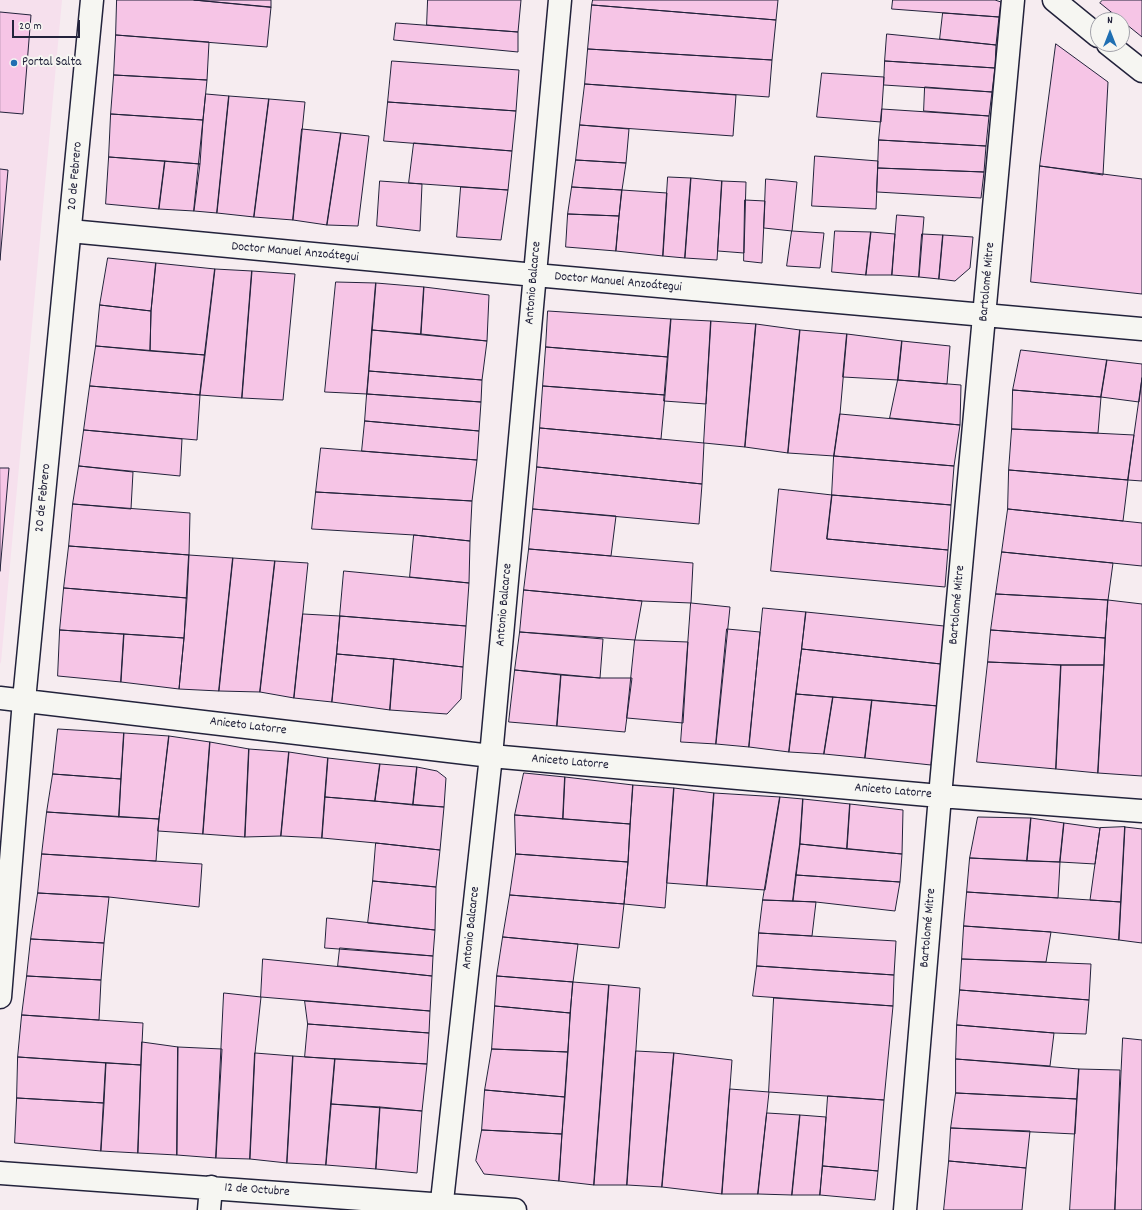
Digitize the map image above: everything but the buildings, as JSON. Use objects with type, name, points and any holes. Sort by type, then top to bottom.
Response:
[{"type":"street","name":"20 de Febrero","points":[[0,997],[24,700],[92,0]]},
{"type":"street","name":"Antonio Balcarce","points":[[441,1208],[491,756],[560,0]]},
{"type":"street","name":"Bartolomé Mitre","points":[[905,1210],[940,796],[1013,0]]},
{"type":"street","points":[[1054,0],[1090,29]]},
{"type":"street","points":[[1118,52],[1142,71]]},
{"type":"street","name":"Doctor Manuel Anzoátegui","points":[[70,231],[1142,330]]},
{"type":"street","name":"Aniceto Latorre","points":[[0,698],[491,756],[940,796],[1142,811]]},
{"type":"street","name":"12 de Octubre","points":[[0,1173],[210,1188],[441,1208],[515,1210]]},
{"type":"street","points":[[209,1210],[210,1188]]},
{"type":"shaded area","points":[[0,0],[62,0],[0,664]]},
{"type":"place","name":"Portal Salta","points":[[14,63]]}]
